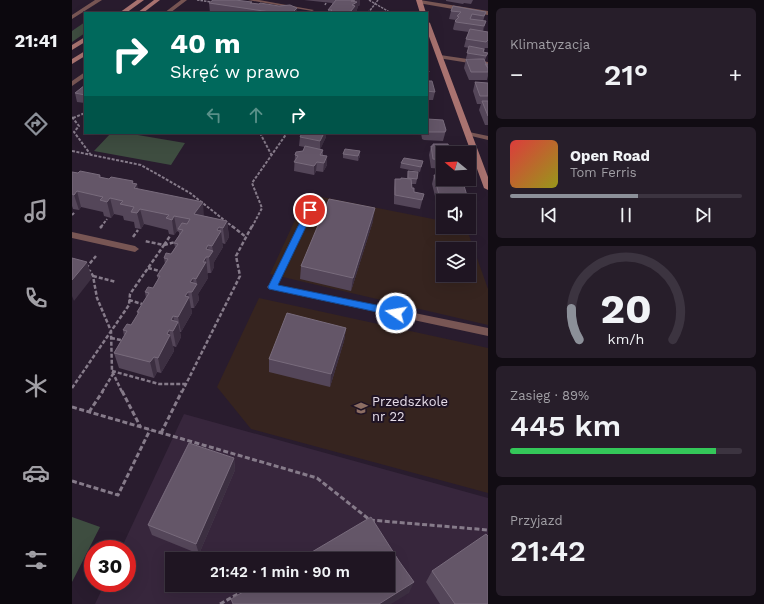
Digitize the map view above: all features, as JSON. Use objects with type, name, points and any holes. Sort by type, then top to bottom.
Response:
[{"type":"street","points":[[72,17],[99,0]]},
{"type":"street","points":[[123,12],[141,0]]},
{"type":"street","points":[[141,12],[157,0]]},
{"type":"street","points":[[168,12],[184,0]]},
{"type":"street","points":[[419,1],[424,12]]},
{"type":"street","points":[[419,1],[488,14]]},
{"type":"street","points":[[428,25],[488,188]]},
{"type":"street","points":[[72,48],[84,40]]},
{"type":"street","points":[[72,62],[84,53]]},
{"type":"street","points":[[440,56],[488,64]]},
{"type":"street","points":[[72,84],[84,75]]},
{"type":"street","points":[[272,287],[488,332]]},
{"type":"lane","points":[[250,0],[312,10]]},
{"type":"lane","points":[[469,134],[488,138]]},
{"type":"lane","points":[[272,287],[310,210]]},
{"type":"lane","points":[[72,235],[135,249]]},
{"type":"path","points":[[369,0],[389,12]]},
{"type":"path","points":[[369,12],[378,0]]},
{"type":"path","points":[[84,113],[72,117],[80,126],[73,134],[92,155]]},
{"type":"path","points":[[261,134],[272,156]]},
{"type":"path","points":[[161,433],[240,276],[236,256],[262,208],[252,183],[286,134]]},
{"type":"path","points":[[72,150],[141,166],[190,193],[246,237]]},
{"type":"path","points":[[72,215],[75,212]]},
{"type":"path","points":[[97,232],[107,219]]},
{"type":"path","points":[[72,388],[128,305],[130,294],[170,236]]},
{"type":"path","points":[[132,239],[164,245],[175,242]]},
{"type":"path","points":[[96,256],[85,270],[90,271],[93,276],[97,298],[111,331],[113,372],[140,427]]},
{"type":"path","points":[[148,268],[160,271]]},
{"type":"path","points":[[93,276],[116,282]]},
{"type":"path","points":[[129,300],[142,304]]},
{"type":"path","points":[[111,338],[121,340]]},
{"type":"path","points":[[113,372],[159,384],[186,384]]},
{"type":"path","points":[[89,412],[113,372]]},
{"type":"path","points":[[72,407],[317,478],[370,520]]},
{"type":"path","points":[[72,481],[118,495],[150,430]]},
{"type":"path","points":[[364,523],[370,520],[488,530]]},
{"type":"path","points":[[220,604],[241,592]]},
{"type":"shaded area","points":[[307,194],[436,220],[436,234],[468,234],[471,242],[436,242],[436,282],[476,282],[476,255],[488,289],[488,325],[270,274]]},
{"type":"shaded area","name":"Przedszkole nr 22","points":[[259,298],[488,348],[488,493],[251,429],[217,387]]},
{"type":"shaded area","points":[[184,414],[488,498],[488,604],[95,604],[101,592],[136,592],[136,540],[125,540]]},
{"type":"green space","points":[[84,23],[84,34],[72,42],[72,31]]},
{"type":"green space","points":[[110,134],[132,134],[185,143],[171,165],[94,151]]},
{"type":"green space","points":[[72,517],[100,527],[93,540],[84,540],[84,558],[72,582]]},
{"type":"building","points":[[213,0],[235,0],[279,6],[290,5],[297,8],[293,12],[270,12],[209,3]]},
{"type":"building","points":[[336,0],[355,0],[351,1],[357,2],[352,5],[355,6],[351,11],[330,12],[332,10],[328,10]]},
{"type":"building","points":[[453,6],[486,12],[484,16],[472,14],[470,19],[486,21],[484,26],[456,22],[455,21],[459,17],[457,16],[461,12],[451,11]]},
{"type":"building","points":[[470,29],[488,32],[488,40],[486,42],[466,39]]},
{"type":"building","points":[[469,46],[484,49],[483,52],[488,53],[486,56],[467,53]]},
{"type":"building","points":[[466,59],[484,59],[488,72],[471,72]]},
{"type":"building","points":[[428,81],[432,81],[435,92],[428,91]]},
{"type":"building","points":[[475,82],[488,83],[488,96],[480,96]]},
{"type":"building","points":[[84,86],[84,95],[75,93]]},
{"type":"building","points":[[482,101],[488,101],[488,116]]},
{"type":"building","points":[[428,119],[443,120],[446,130],[445,132],[428,132]]},
{"type":"building","points":[[302,134],[324,134],[320,141],[300,137]]},
{"type":"building","points":[[433,144],[448,144],[449,146],[436,146],[436,159],[433,159],[431,146],[433,146]]},
{"type":"building","points":[[305,146],[323,150],[320,155],[327,156],[324,163],[317,162],[314,166],[294,162],[298,156],[295,155],[296,152],[303,151]]},
{"type":"building","points":[[345,149],[360,151],[358,156],[343,154]]},
{"type":"building","points":[[404,158],[423,161],[421,167],[401,163]]},
{"type":"building","points":[[80,171],[100,175],[99,177],[109,179],[111,177],[133,181],[132,183],[137,184],[134,188],[203,202],[194,214],[227,221],[223,228],[219,227],[217,230],[221,231],[212,246],[208,245],[206,249],[213,251],[209,257],[206,257],[203,262],[206,262],[196,279],[193,278],[190,282],[197,284],[192,292],[188,292],[185,296],[189,297],[178,317],[173,316],[171,320],[178,322],[173,331],[169,330],[167,334],[170,335],[158,358],[154,357],[150,362],[114,353],[127,331],[123,330],[127,324],[131,325],[149,293],[145,292],[148,287],[153,288],[160,276],[157,276],[168,259],[164,258],[166,253],[171,254],[178,244],[174,243],[183,230],[178,229],[182,223],[187,224],[190,219],[174,216],[172,220],[166,218],[169,215],[140,209],[137,213],[131,212],[134,207],[120,204],[123,201],[110,198],[107,202],[100,200],[103,197],[77,191],[74,195],[72,194],[72,172],[78,173]]},
{"type":"building","points":[[408,171],[418,172],[417,179],[408,178]]},
{"type":"building","points":[[395,179],[411,179],[414,192],[424,194],[422,200],[395,195]]},
{"type":"building","points":[[437,186],[464,186],[466,194],[439,194]]},
{"type":"building","points":[[329,199],[375,208],[353,278],[301,266]]},
{"type":"building","points":[[72,258],[87,262],[72,280]]},
{"type":"building","points":[[287,313],[346,328],[331,374],[269,359]]},
{"type":"building","points":[[189,443],[234,458],[196,544],[148,525]]},
{"type":"building","points":[[371,517],[393,552],[312,552]]},
{"type":"building","points":[[486,534],[488,536],[488,604],[455,604],[432,571]]},
{"type":"building","points":[[395,555],[414,582],[379,604],[233,604],[231,599],[243,592],[395,592]]},
{"type":"place","name":"Przedszkole nr 22","points":[[361,408]]},
{"type":"route","points":[[310,210],[272,287],[396,313]]}]
